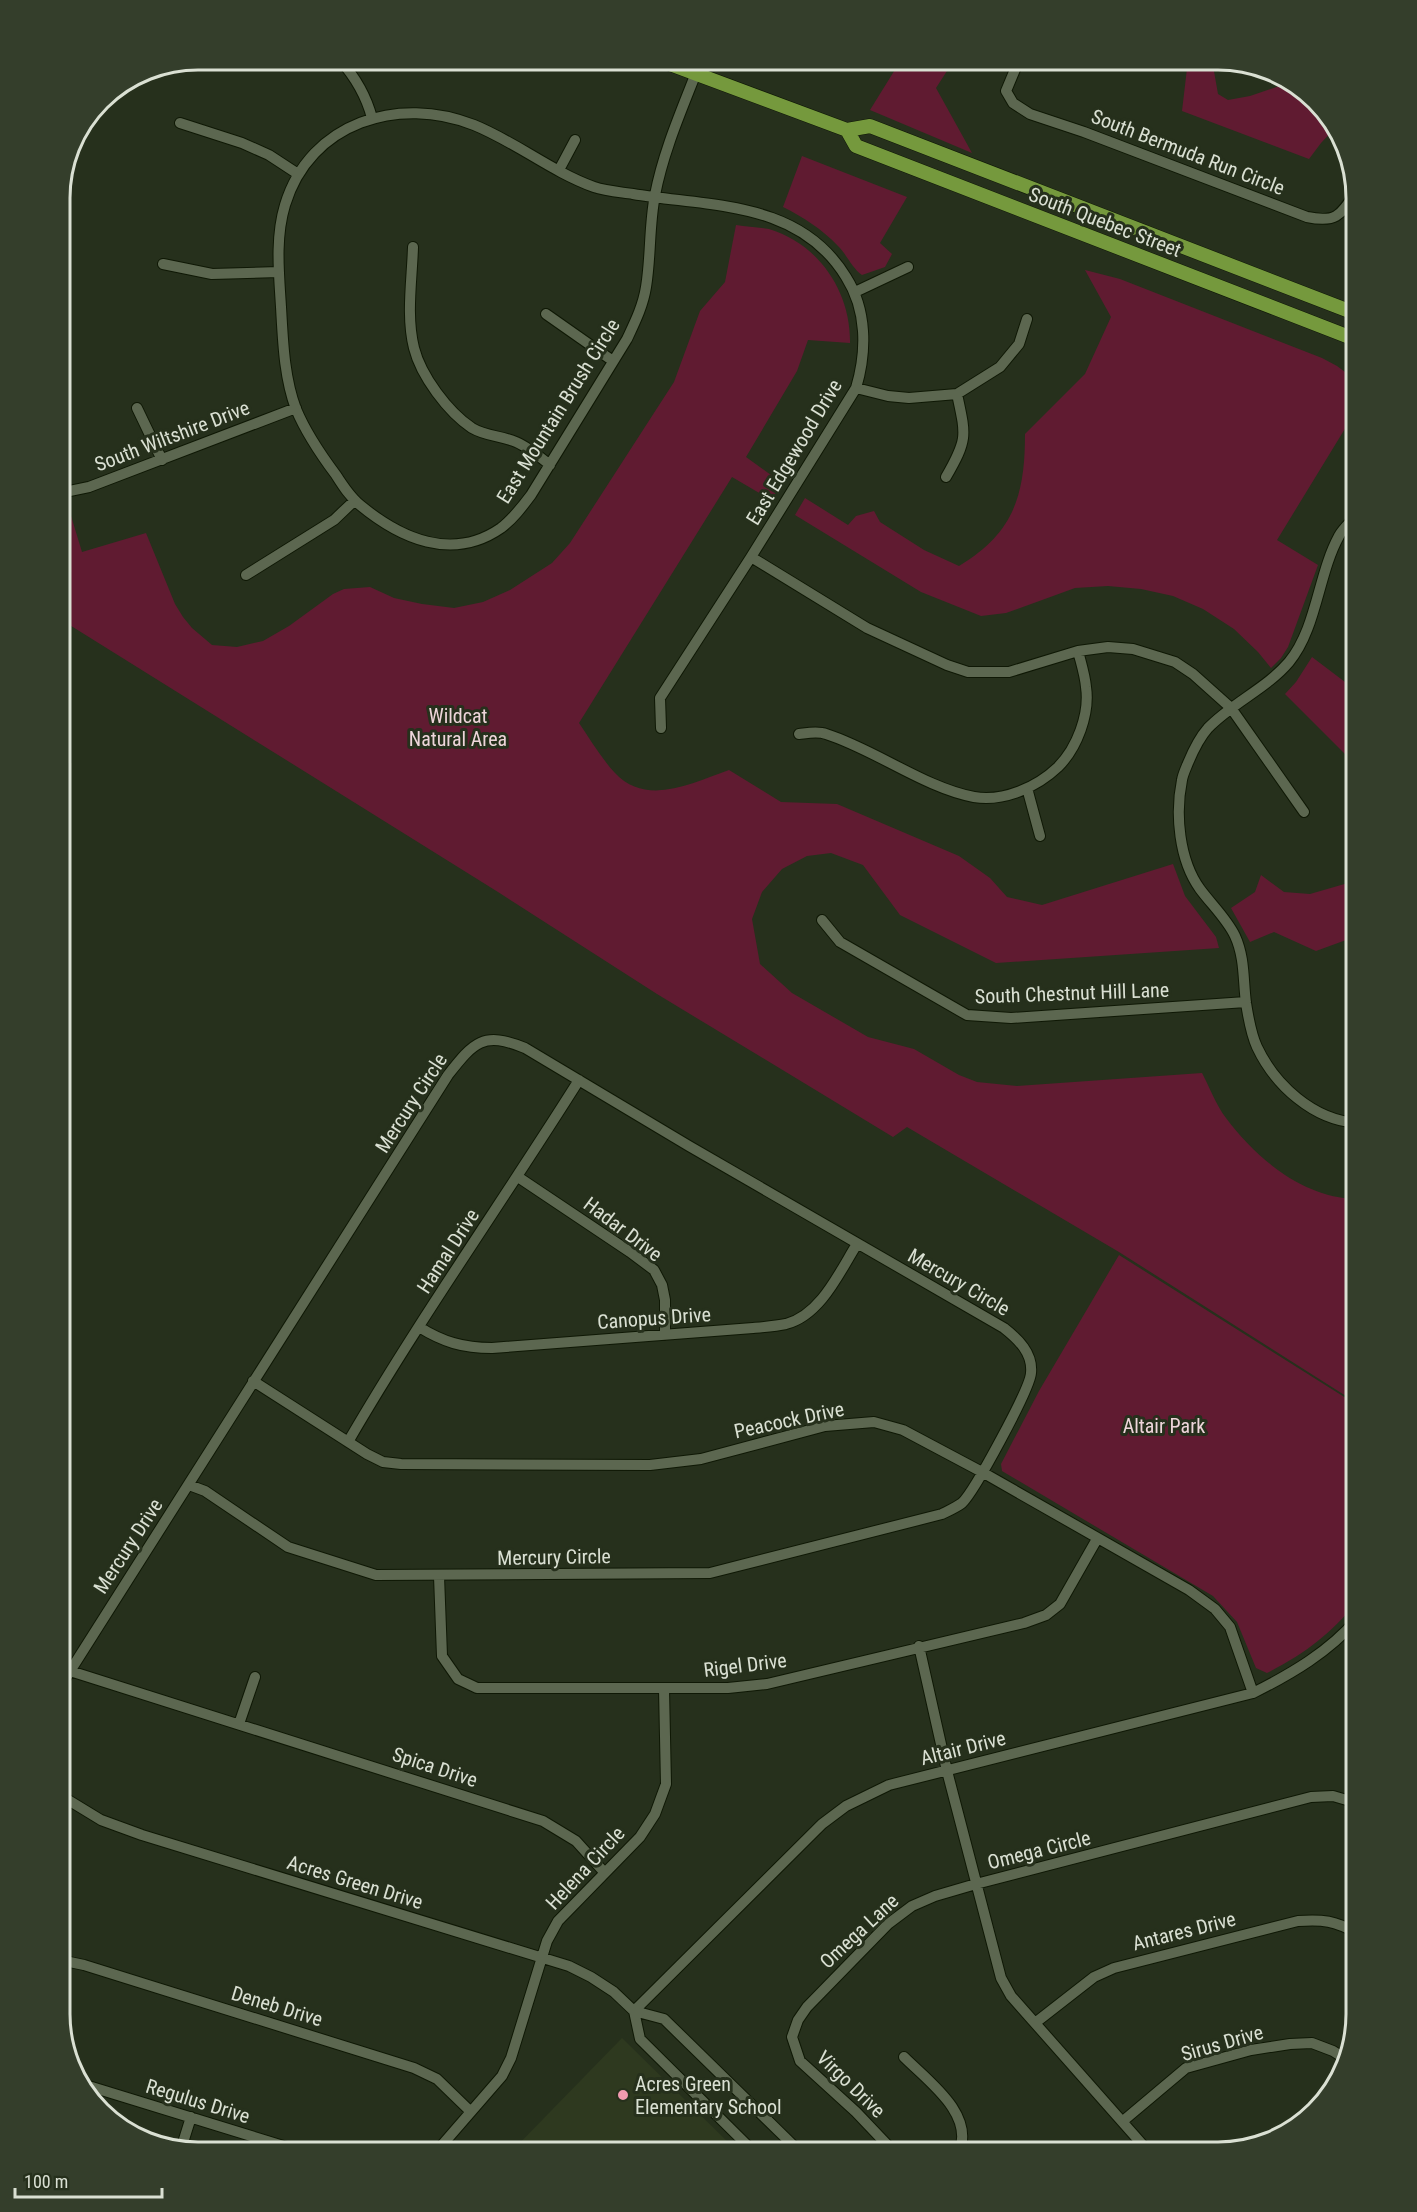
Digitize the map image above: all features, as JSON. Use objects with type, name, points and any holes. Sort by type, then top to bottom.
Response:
[{"type":"main road","name":"South Quebec Street","points":[[685,70],[848,130],[870,126],[1346,310]]},
{"type":"main road","name":"South Quebec Street","points":[[848,130],[856,146],[1346,335]]},
{"type":"street","points":[[349,70],[366,97],[372,118]]},
{"type":"street","name":"East Mountain Brush Circle","points":[[654,198],[596,188],[476,126],[445,115],[394,113],[372,118],[333,138],[315,153],[298,174],[285,203],[280,231],[279,272],[283,348],[296,408],[315,445],[354,501],[382,524],[405,535],[436,545],[458,545],[500,529],[517,513],[550,465],[614,361],[640,312],[646,288],[654,198],[662,163],[682,104],[698,70]]},
{"type":"street","name":"South Bermuda Run Circle","points":[[1014,71],[1006,91],[1013,103],[1030,114],[1084,132],[1307,217],[1323,220],[1335,218],[1346,207]]},
{"type":"street","points":[[180,123],[242,143],[269,155],[298,174]]},
{"type":"street","points":[[560,170],[576,140]]},
{"type":"street","name":"East Edgewood Drive","points":[[654,198],[768,215],[791,225],[810,238],[829,254],[855,292],[862,318],[863,347],[861,370],[856,388],[660,698],[661,728]]},
{"type":"street","points":[[413,248],[410,320],[414,349],[426,376],[456,415],[473,428],[516,442],[534,452],[550,465]]},
{"type":"street","points":[[163,264],[212,274],[279,272]]},
{"type":"street","points":[[855,292],[908,267]]},
{"type":"street","points":[[546,314],[614,361]]},
{"type":"street","points":[[856,388],[888,396],[909,398],[957,394],[1000,368],[1019,344],[1027,319]]},
{"type":"street","points":[[946,477],[961,450],[964,433],[957,394]]},
{"type":"street","points":[[137,408],[162,460]]},
{"type":"street","name":"South Wiltshire Drive","points":[[71,491],[89,487],[296,408]]},
{"type":"street","points":[[246,575],[334,520],[354,501]]},
{"type":"street","points":[[1346,528],[1340,534],[1329,559],[1303,639],[1289,662],[1207,729],[1193,752],[1182,779],[1180,831],[1185,859],[1198,886],[1235,935],[1242,954],[1246,1002],[1256,1044],[1269,1070],[1287,1090],[1309,1106],[1329,1117],[1346,1121]]},
{"type":"street","points":[[751,557],[867,628],[947,665],[968,672],[1009,672],[1078,651],[1108,647],[1133,649],[1175,662],[1193,674],[1232,708],[1304,812]]},
{"type":"street","points":[[799,734],[825,733],[950,789],[976,797],[1003,796],[1028,788],[1049,775],[1066,758],[1077,739],[1085,714],[1087,689],[1078,651]]},
{"type":"street","points":[[1028,788],[1040,836]]},
{"type":"street","name":"South Chestnut Hill Lane","points":[[822,920],[840,942],[967,1015],[1011,1018],[1246,1002]]},
{"type":"street","name":"Mercury Circle","points":[[490,1039],[508,1041],[525,1048],[579,1080],[1004,1328],[1021,1341],[1029,1356],[1032,1372],[1028,1386],[963,1503],[942,1514],[710,1573],[376,1575],[288,1547],[205,1491],[189,1485],[448,1075],[469,1048],[490,1039]]},
{"type":"street","name":"Hamal Drive","points":[[348,1442],[388,1372],[518,1177],[579,1080]]},
{"type":"street","name":"Hadar Drive","points":[[518,1177],[654,1270],[662,1285],[665,1300],[665,1335]]},
{"type":"street","name":"Canopus Drive","points":[[419,1327],[437,1338],[471,1348],[665,1335],[788,1323],[816,1305],[827,1292],[857,1244]]},
{"type":"street","name":"Peacock Drive","points":[[253,1381],[383,1462],[401,1464],[650,1465],[701,1459],[825,1426],[874,1422],[903,1431],[982,1472],[1189,1590],[1215,1609],[1230,1627],[1252,1693]]},
{"type":"street","name":"Mercury Drive","points":[[70,1671],[189,1485]]},
{"type":"street","name":"Rigel Drive","points":[[439,1576],[442,1656],[458,1679],[477,1688],[728,1688],[768,1684],[1024,1623],[1046,1615],[1060,1604],[1097,1539]]},
{"type":"street","name":"Altair Drive","points":[[634,2011],[822,1824],[846,1806],[868,1794],[889,1785],[1252,1693],[1286,1676],[1346,1632]]},
{"type":"street","points":[[919,1647],[976,1884]]},
{"type":"street","name":"Spica Drive","points":[[70,1671],[543,1821],[576,1841],[604,1872]]},
{"type":"street","points":[[239,1724],[255,1677]]},
{"type":"street","name":"Helena Circle","points":[[445,2141],[502,2076],[511,2058],[547,1941],[558,1921],[640,1837],[660,1804],[666,1784],[664,1689]]},
{"type":"street","name":"Omega Circle","points":[[1141,2142],[1011,1996],[1001,1978],[976,1884],[1311,1797],[1333,1796],[1346,1800]]},
{"type":"street","name":"Acres Green Drive","points":[[70,1802],[101,1820],[142,1835],[569,1966],[614,1992],[634,2011],[664,2019],[789,2142]]},
{"type":"street","name":"Omega Lane","points":[[792,2037],[798,2020],[807,2007],[888,1924],[912,1906],[935,1896],[976,1884]]},
{"type":"street","name":"Antares Drive","points":[[1035,2023],[1094,1977],[1114,1968],[1298,1921],[1335,1922],[1346,1928]]},
{"type":"street","name":"Deneb Drive","points":[[70,1962],[414,2068],[436,2079],[470,2111]]},
{"type":"street","points":[[634,2011],[640,2039],[743,2142]]},
{"type":"street","name":"Virgo Drive","points":[[792,2037],[800,2061],[856,2112],[884,2142]]},
{"type":"street","name":"Sirus Drive","points":[[1123,2121],[1186,2068],[1240,2053],[1290,2044],[1312,2043],[1340,2055]]},
{"type":"street","points":[[904,2057],[947,2100],[961,2121],[963,2142]]},
{"type":"street","name":"Regulus Drive","points":[[94,2088],[268,2141]]},
{"type":"street","points":[[184,2140],[191,2117]]},
{"type":"shaded area","name":"Acres Green Elementary School","points":[[622,2038],[727,2142],[521,2141]]},
{"type":"green space","points":[[894,71],[947,71],[936,88],[972,153],[870,110]]},
{"type":"green space","points":[[1187,71],[1214,71],[1218,94],[1228,100],[1250,96],[1279,86],[1303,102],[1315,114],[1329,134],[1309,159],[1182,111]]},
{"type":"green space","points":[[802,156],[907,197],[880,243],[892,254],[885,267],[862,275],[825,234],[805,219],[783,207]]},
{"type":"green space","name":"Wildcat Natural Area","points":[[736,225],[769,229],[787,236],[817,258],[829,272],[845,306],[850,343],[808,340],[797,371],[746,457],[782,483],[771,500],[732,477],[579,723],[615,773],[641,789],[670,789],[685,786],[729,770],[781,802],[837,804],[959,856],[990,878],[1007,897],[1042,905],[1173,864],[1185,896],[1216,937],[1219,948],[996,963],[900,915],[863,865],[831,853],[807,856],[782,869],[762,892],[752,919],[760,964],[792,993],[868,1037],[914,1049],[959,1075],[977,1082],[1017,1086],[1202,1073],[1226,1118],[1252,1148],[1283,1174],[1300,1184],[1318,1192],[1346,1198],[1346,1396],[1119,1252],[907,1127],[893,1137],[657,994],[71,626],[71,515],[82,552],[146,533],[175,604],[192,628],[212,645],[237,647],[263,641],[344,589],[370,587],[394,598],[454,608],[483,602],[510,590],[552,563],[570,543],[674,382],[700,311],[725,282]]},
{"type":"green space","points":[[1085,270],[1120,279],[1322,358],[1346,373],[1346,427],[1277,540],[1318,565],[1288,647],[1271,668],[1234,629],[1203,609],[1173,596],[1141,589],[1108,586],[1075,588],[1006,613],[981,616],[921,592],[795,515],[805,498],[848,525],[856,516],[874,511],[880,522],[924,550],[959,566],[993,540],[1004,526],[1019,494],[1025,434],[1085,374],[1111,317]]},
{"type":"green space","points":[[1312,657],[1346,681],[1346,755],[1285,694],[1296,682]]},
{"type":"green space","points":[[1261,875],[1284,892],[1310,894],[1346,884],[1346,940],[1316,951],[1274,932],[1250,942],[1231,908],[1255,892]]},
{"type":"green space","name":"Altair Park","points":[[1119,1255],[1346,1398],[1346,1614],[1316,1642],[1294,1658],[1267,1673],[1256,1668],[1237,1622],[1213,1596],[1002,1471],[1001,1464],[1039,1391]]},
{"type":"place","name":"Acres Green Elementary School","points":[[623,2095]]}]
